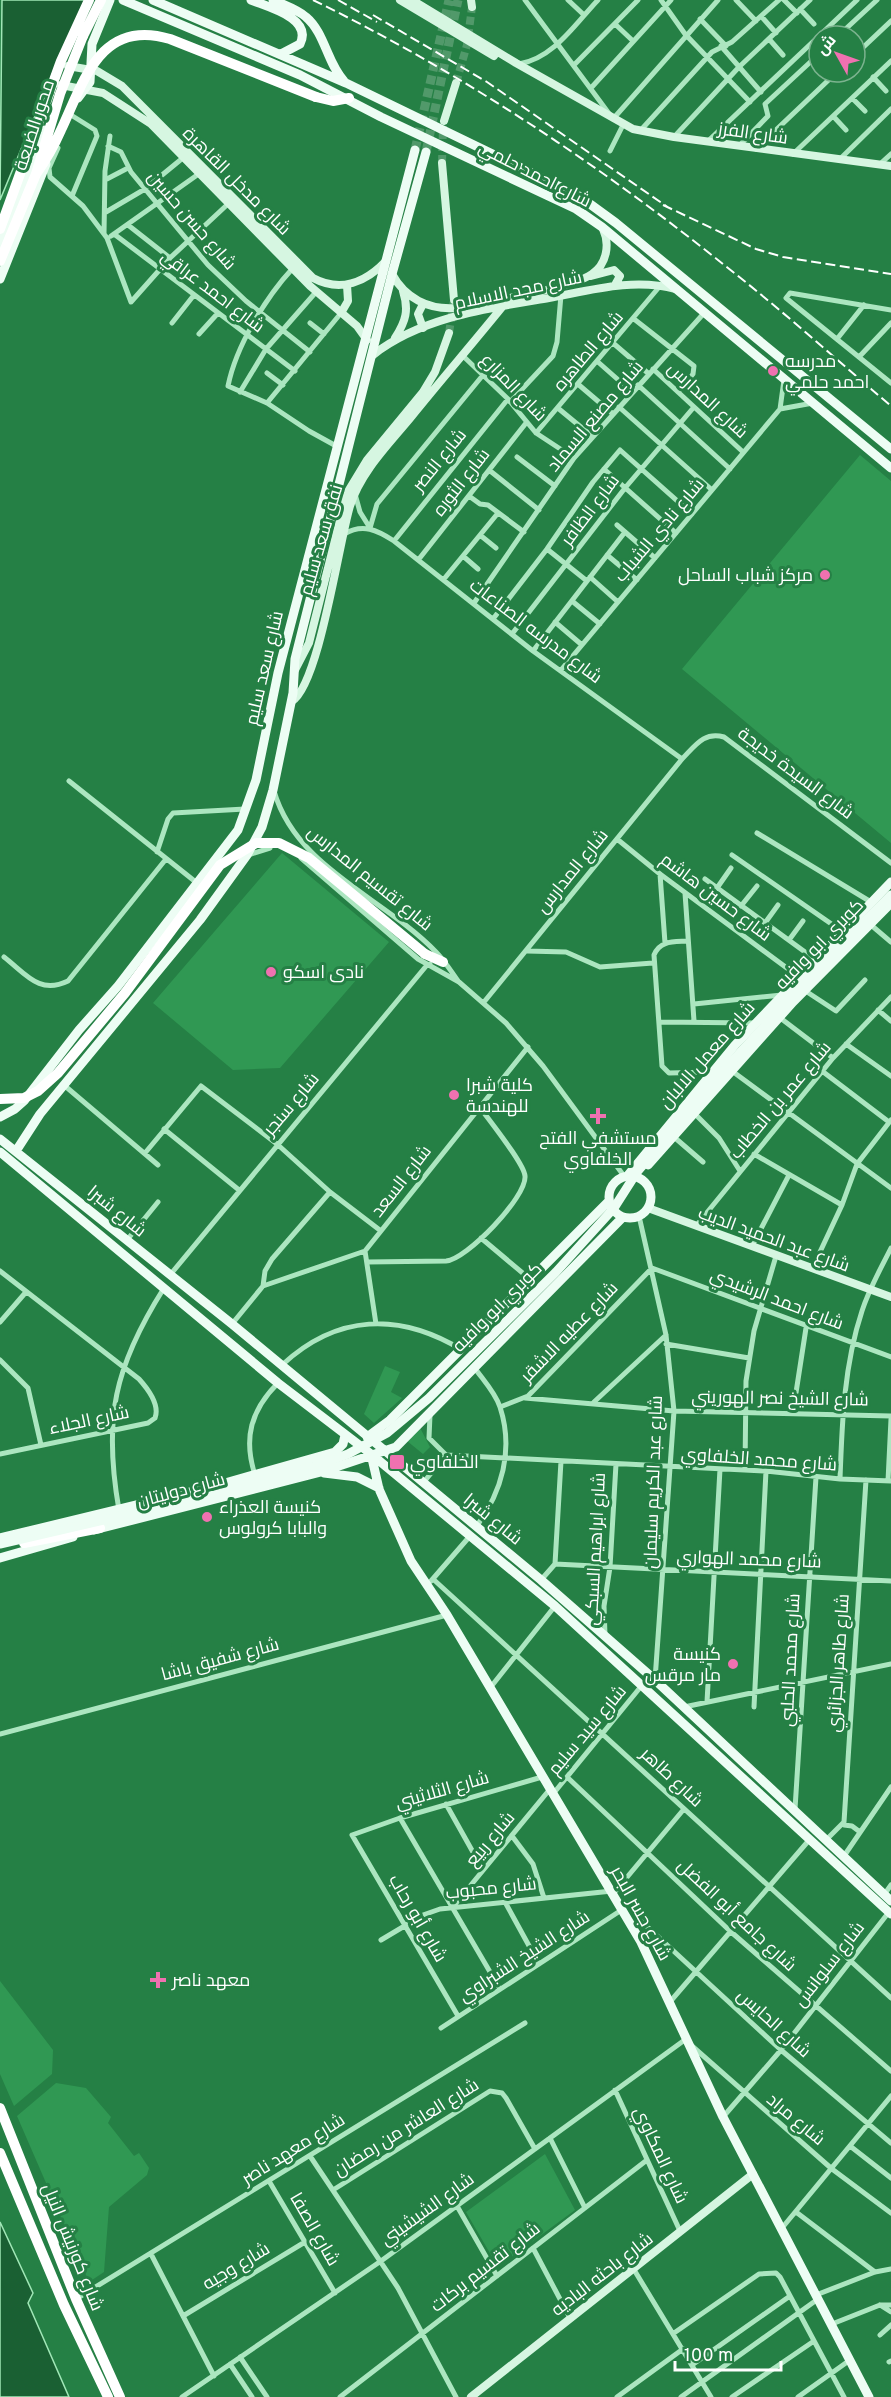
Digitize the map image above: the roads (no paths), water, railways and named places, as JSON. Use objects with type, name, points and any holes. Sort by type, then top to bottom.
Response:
[{"type":"highway","name":"محور الضبعة","points":[[0,229],[74,31],[89,0]]},
{"type":"highway","name":"محور الضبعة","points":[[0,261],[36,174],[60,94],[99,0]]},
{"type":"highway","points":[[36,174],[56,142],[90,65],[102,52],[125,38],[152,34],[316,97],[333,101],[349,98]]},
{"type":"highway","points":[[0,1099],[24,1098],[38,1091],[58,1073],[125,993],[220,865],[256,843],[279,843],[309,858],[425,954],[443,962]]},
{"type":"highway","points":[[0,1545],[100,1528]]},
{"type":"highway","name":"شارع كورنيش النيل","points":[[0,2108],[76,2299],[120,2397]]},
{"type":"highway","name":"شارع كورنيش النيل","points":[[2,2158],[64,2305],[108,2397]]},
{"type":"main road","points":[[0,246],[68,66],[99,0]]},
{"type":"main road","points":[[0,279],[66,116],[92,78],[94,36],[110,0]]},
{"type":"main road","name":"شارع احمد حلمي","points":[[123,0],[349,98],[381,117],[576,209],[602,227],[784,376],[891,468]]},
{"type":"main road","name":"شارع احمد حلمي","points":[[153,0],[346,83],[579,196],[616,223],[891,448]]},
{"type":"main road","points":[[251,0],[290,17],[302,28],[303,38],[300,44],[281,54]]},
{"type":"main road","points":[[273,0],[299,12],[310,21],[332,65],[346,83]]},
{"type":"main road","name":"شارع سعد سليم","points":[[0,1117],[24,1101],[233,839],[258,770],[278,672],[368,340],[415,150]]},
{"type":"main road","name":"شارع سعد سليم","points":[[16,1151],[30,1128],[200,920],[247,855],[262,827],[273,790],[292,700],[294,671],[392,274],[426,152]]},
{"type":"main road","points":[[278,672],[286,675],[294,671]]},
{"type":"main road","points":[[269,718],[278,716],[286,721]]},
{"type":"main road","name":"شارع معمل الالبان","points":[[630,1176],[712,1072],[782,994],[891,882]]},
{"type":"main road","points":[[875,899],[890,901]]},
{"type":"main road","name":"شارع معمل الالبان","points":[[630,1176],[674,1137],[779,1017],[871,925],[890,901]]},
{"type":"main road","name":"كوبري ابو وافيه","points":[[0,1545],[143,1511],[315,1466],[358,1450],[399,1425],[509,1320],[607,1217],[637,1172],[722,1072],[795,992],[890,901]]},
{"type":"main road","points":[[181,907],[189,918],[200,920]]},
{"type":"main road","name":"شارع شبرا","points":[[0,1139],[232,1324],[541,1580],[655,1680],[682,1708],[795,1809],[888,1898]]},
{"type":"main road","name":"شارع شبرا","points":[[0,1152],[278,1383],[371,1454],[555,1606],[643,1684],[890,1913]]},
{"type":"main road","points":[[630,1176],[650,1190],[648,1208],[639,1216],[623,1217],[614,1212],[609,1201],[611,1186],[630,1176]]},
{"type":"main road","points":[[368,1437],[385,1425],[462,1350],[609,1201]]},
{"type":"main road","points":[[371,1454],[386,1451],[403,1441],[623,1217]]},
{"type":"main road","points":[[207,1324],[215,1321],[217,1312]]},
{"type":"main road","points":[[234,1346],[237,1339],[244,1335]]},
{"type":"main road","name":"شارع دوليتان","points":[[0,1538],[255,1475],[335,1452],[341,1448],[345,1435]]},
{"type":"main road","name":"شارع دوليتان","points":[[0,1558],[100,1528],[321,1472],[371,1454]]},
{"type":"main road","name":"شارع جسر البحر","points":[[371,1454],[379,1489],[411,1561],[430,1582],[447,1615],[641,1942],[723,2117],[869,2397]]},
{"type":"main road","points":[[321,1472],[357,1477],[379,1489]]},
{"type":"street","points":[[400,0],[502,61],[517,64],[535,61],[559,43],[598,0]]},
{"type":"street","points":[[412,0],[517,64]]},
{"type":"street","points":[[568,0],[584,15]]},
{"type":"street","points":[[574,65],[638,0]]},
{"type":"street","points":[[661,0],[685,34],[750,102]]},
{"type":"street","points":[[591,88],[671,0]]},
{"type":"street","points":[[529,2],[613,119],[685,34],[718,0]]},
{"type":"street","points":[[736,0],[776,33]]},
{"type":"street","points":[[640,132],[707,58],[779,0]]},
{"type":"street","points":[[784,0],[814,24]]},
{"type":"street","points":[[674,137],[728,79],[810,0]]},
{"type":"street","points":[[831,24],[856,0]]},
{"type":"street","points":[[851,24],[877,0]]},
{"type":"street","points":[[700,19],[761,92]]},
{"type":"street","points":[[867,44],[891,21]]},
{"type":"street","points":[[615,24],[633,41]]},
{"type":"street","points":[[769,39],[783,55]]},
{"type":"street","points":[[707,142],[807,48]]},
{"type":"street","points":[[793,154],[891,61]]},
{"type":"street","name":"شارع الفرز","points":[[517,64],[623,125],[640,132],[891,166]]},
{"type":"street","points":[[739,146],[768,116],[765,104],[807,65]]},
{"type":"street","name":"شارع مدخل القاهرة","points":[[68,66],[91,69],[113,79],[308,275],[324,283],[347,285]]},
{"type":"street","points":[[873,78],[886,91]]},
{"type":"street","points":[[103,93],[113,79]]},
{"type":"street","points":[[444,121],[456,83]]},
{"type":"street","points":[[756,148],[824,84]]},
{"type":"street","name":"شارع مدخل القاهرة","points":[[61,85],[103,93],[142,117],[200,173],[236,201],[293,268],[316,292],[357,326],[368,340]]},
{"type":"street","points":[[86,89],[71,115],[49,171],[52,179],[72,196],[106,236],[131,302],[170,258],[236,201]]},
{"type":"street","points":[[852,98],[865,111]]},
{"type":"street","points":[[840,159],[891,109]]},
{"type":"street","points":[[71,115],[95,130],[96,138],[72,196]]},
{"type":"street","points":[[833,116],[846,130]]},
{"type":"street","points":[[610,151],[623,125]]},
{"type":"street","points":[[106,236],[105,180],[110,136]]},
{"type":"street","name":"شارع حسن حسين","points":[[108,146],[121,152],[128,168],[145,189],[234,291],[310,352]]},
{"type":"street","points":[[880,165],[891,154]]},
{"type":"street","points":[[106,212],[145,189],[184,157]]},
{"type":"street","points":[[442,163],[454,300]]},
{"type":"street","points":[[105,180],[128,168]]},
{"type":"street","points":[[106,236],[114,234],[159,205],[200,173]]},
{"type":"street","points":[[128,225],[170,258]]},
{"type":"street","name":"شارع مجد الاسلام","points":[[392,274],[402,288],[423,304],[439,308],[456,308],[590,276],[602,262],[606,251],[602,227]]},
{"type":"street","name":"شارع احمد عراقي","points":[[114,234],[295,371]]},
{"type":"street","points":[[267,403],[340,313],[348,301],[347,285],[367,279],[387,260]]},
{"type":"street","points":[[293,268],[269,294],[248,336],[228,386],[267,403],[309,431],[339,447]]},
{"type":"street","points":[[590,276],[616,271],[620,278],[615,285]]},
{"type":"street","name":"شارع مجد الاسلام","points":[[372,355],[392,341],[423,328],[503,306],[615,285],[660,286],[676,289]]},
{"type":"street","name":"شارع الطاهره","points":[[536,433],[559,409],[660,286]]},
{"type":"street","points":[[392,341],[406,318],[407,307],[402,288]]},
{"type":"street","points":[[240,392],[266,349],[316,292]]},
{"type":"street","points":[[890,381],[787,300],[787,296],[790,293],[891,310]]},
{"type":"street","points":[[172,323],[194,295]]},
{"type":"street","name":"شارع النصر","points":[[394,541],[509,400],[553,356],[557,342],[561,295]]},
{"type":"street","points":[[423,304],[418,314],[423,328]]},
{"type":"street","points":[[837,339],[864,305]]},
{"type":"street","name":"شارع سعد سليم","points":[[292,700],[304,689],[315,656],[355,494],[383,452],[503,306]]},
{"type":"street","name":"شارع مصنع السماد","points":[[474,603],[574,458],[705,312]]},
{"type":"street","points":[[199,334],[218,313]]},
{"type":"street","points":[[634,319],[695,368],[693,374],[678,392]]},
{"type":"street","points":[[310,323],[324,334]]},
{"type":"street","points":[[860,357],[891,323]]},
{"type":"street","name":"نفق سعد سليم","points":[[294,671],[309,643],[347,493],[367,460],[423,392],[435,372],[449,333]]},
{"type":"street","name":"شارع المدارس","points":[[614,343],[678,392],[743,453]]},
{"type":"street","name":"شارع المزارع","points":[[462,355],[509,400],[536,433],[574,458]]},
{"type":"street","points":[[598,362],[632,392]]},
{"type":"street","points":[[267,373],[283,385]]},
{"type":"street","points":[[370,528],[377,504],[483,375]]},
{"type":"street","points":[[784,376],[780,409],[815,403]]},
{"type":"street","points":[[638,384],[730,469]]},
{"type":"street","points":[[579,385],[614,414]]},
{"type":"street","points":[[619,407],[712,490]]},
{"type":"street","name":"شارع الظافر","points":[[512,634],[625,488],[694,407]]},
{"type":"street","points":[[559,409],[593,437]]},
{"type":"street","name":"شارع نادي الشباب","points":[[561,670],[780,409]]},
{"type":"street","name":"شارع الثوره","points":[[419,559],[526,423]]},
{"type":"street","points":[[493,619],[619,451],[623,451],[692,514]]},
{"type":"street","points":[[517,457],[555,486]]},
{"type":"street","points":[[604,469],[676,533]]},
{"type":"street","points":[[489,470],[539,510]]},
{"type":"street","points":[[355,494],[360,512],[370,528]]},
{"type":"street","points":[[469,496],[524,532]]},
{"type":"street","points":[[444,579],[498,513]]},
{"type":"street","points":[[617,525],[655,558]]},
{"type":"street","points":[[344,534],[354,529],[370,528]]},
{"type":"street","name":"شارع مدرسه الصناعات","points":[[370,528],[394,541],[419,559],[533,651],[682,759]]},
{"type":"street","points":[[533,651],[625,532]]},
{"type":"street","points":[[480,535],[496,548]]},
{"type":"street","points":[[547,549],[618,602]]},
{"type":"street","points":[[607,555],[637,580]]},
{"type":"street","points":[[463,556],[478,569]]},
{"type":"street","points":[[572,600],[600,624]]},
{"type":"street","points":[[555,622],[582,645]]},
{"type":"street","name":"شارع السيدة خديجة","points":[[682,759],[709,735],[724,737],[891,863]]},
{"type":"street","name":"شارع المدارس","points":[[484,1002],[682,759]]},
{"type":"street","points":[[69,781],[199,884]]},
{"type":"street","name":"شارع تقسيم المدارس","points":[[273,790],[282,816],[295,837],[435,950],[459,982]]},
{"type":"street","points":[[157,852],[168,819],[173,813],[245,809]]},
{"type":"street","points":[[757,833],[875,899]]},
{"type":"street","name":"شارع حسين هاشم","points":[[617,839],[685,893],[799,977]]},
{"type":"street","name":"شارع تقسيم المدارس","points":[[247,855],[264,848],[277,848],[299,857],[427,965],[459,982],[484,1002],[528,1047],[630,1176]]},
{"type":"street","points":[[732,855],[843,932]]},
{"type":"street","points":[[4,957],[42,987],[57,986],[68,981],[166,859]]},
{"type":"street","points":[[717,888],[731,868]]},
{"type":"street","points":[[660,874],[665,943]]},
{"type":"street","points":[[705,879],[816,960]]},
{"type":"street","points":[[741,906],[757,886]]},
{"type":"street","points":[[685,893],[694,1021]]},
{"type":"street","points":[[765,923],[778,905]]},
{"type":"street","points":[[789,940],[803,921]]},
{"type":"street","points":[[871,925],[891,942]]},
{"type":"street","points":[[688,941],[665,943],[656,950],[653,963],[662,1066],[666,1072],[712,1072]]},
{"type":"street","points":[[527,951],[566,952],[600,967],[653,963]]},
{"type":"street","points":[[427,965],[443,962]]},
{"type":"street","name":"شارع سنجر","points":[[170,1275],[427,965]]},
{"type":"street","points":[[804,990],[836,1011],[865,980]]},
{"type":"street","points":[[694,1004],[782,994]]},
{"type":"street","name":"شارع عمر بن الخطاب","points":[[696,1226],[833,1058],[891,997]]},
{"type":"street","points":[[878,1011],[891,1021]]},
{"type":"street","points":[[779,1017],[833,1058]]},
{"type":"street","points":[[659,1023],[694,1021],[756,1023]]},
{"type":"street","points":[[846,1044],[891,1076]]},
{"type":"street","name":"شارع السعد","points":[[364,1251],[528,1047]]},
{"type":"street","points":[[732,1071],[891,1188]]},
{"type":"street","points":[[812,1269],[842,1205],[857,1164],[890,1121],[822,1071]]},
{"type":"street","points":[[65,1086],[158,1165]]},
{"type":"street","points":[[145,1154],[201,1086],[277,1144],[330,1192],[381,1231]]},
{"type":"street","points":[[367,1262],[452,1261],[481,1238],[523,1190],[524,1170],[479,1106]]},
{"type":"street","points":[[695,1114],[718,1138],[740,1171]]},
{"type":"street","points":[[164,1130],[239,1190]]},
{"type":"street","points":[[674,1137],[703,1162]]},
{"type":"street","points":[[754,1154],[842,1205]]},
{"type":"street","points":[[752,1246],[789,1175]]},
{"type":"street","points":[[232,1324],[263,1286],[265,1271],[272,1259],[330,1192]]},
{"type":"street","points":[[126,1240],[158,1202]]},
{"type":"street","name":"شارع عبد الحميد الديب","points":[[648,1208],[891,1297]]},
{"type":"street","name":"شارع عبد الكريم سليمان","points":[[639,1216],[666,1335],[674,1411],[665,1571],[655,1680]]},
{"type":"street","points":[[481,1238],[531,1280]]},
{"type":"street","points":[[840,1479],[842,1414],[854,1344],[862,1310],[891,1248]]},
{"type":"street","points":[[263,1286],[364,1251],[375,1324]]},
{"type":"street","points":[[745,1470],[745,1412],[749,1358],[776,1256]]},
{"type":"street","name":"شارع احمد الرشيدي","points":[[652,1268],[806,1328],[891,1358]]},
{"type":"street","name":"شارع عطيه الاشقر","points":[[500,1407],[525,1398],[652,1268]]},
{"type":"street","points":[[0,1271],[123,1367]]},
{"type":"street","points":[[118,1510],[111,1467],[110,1431],[123,1367],[135,1337],[164,1288]]},
{"type":"street","points":[[0,1322],[26,1292]]},
{"type":"street","points":[[282,1365],[300,1349],[317,1339],[355,1326],[375,1324],[398,1324],[420,1329],[462,1350]]},
{"type":"street","points":[[793,1412],[806,1328]]},
{"type":"street","points":[[594,1402],[666,1335]]},
{"type":"street","points":[[666,1344],[749,1358]]},
{"type":"street","points":[[0,1360],[28,1388],[41,1445]]},
{"type":"street","name":"شارع الجلاء","points":[[0,1454],[148,1423],[157,1414],[147,1388],[123,1367]]},
{"type":"street","points":[[474,1367],[492,1390],[500,1407],[506,1459],[498,1490],[476,1527]]},
{"type":"street","points":[[255,1475],[248,1447],[249,1432],[259,1404],[278,1383]]},
{"type":"street","name":"شارع الشيخ نصر الهوريني","points":[[525,1398],[594,1402],[674,1411],[793,1412],[891,1417]]},
{"type":"street","points":[[423,1483],[446,1455],[429,1438],[430,1412]]},
{"type":"street","points":[[890,1481],[891,1417]]},
{"type":"street","name":"شارع محمد الخلفاوي","points":[[446,1455],[766,1471],[840,1479],[890,1481]]},
{"type":"street","points":[[541,1580],[555,1564],[561,1461]]},
{"type":"street","name":"شارع ابراهيم السبكي","points":[[605,1636],[604,1606],[610,1567],[616,1464]]},
{"type":"street","points":[[707,1702],[720,1469]]},
{"type":"street","points":[[754,1707],[766,1471]]},
{"type":"street","name":"شارع محمد الحلبي","points":[[795,1809],[805,1684],[816,1477]]},
{"type":"street","name":"شارع طاهر الجزائري","points":[[844,1824],[866,1480]]},
{"type":"street","points":[[430,1582],[470,1536]]},
{"type":"street","name":"شارع محمد الهواري","points":[[555,1564],[891,1581]]},
{"type":"street","name":"شارع طاهر","points":[[430,1582],[518,1653],[767,1887],[891,1998]]},
{"type":"street","points":[[490,1688],[555,1606]]},
{"type":"street","name":"شارع شفيق باشا","points":[[0,1734],[447,1615]]},
{"type":"street","points":[[682,1708],[805,1684],[891,1664]]},
{"type":"street","name":"شارع سيد سليم","points":[[552,1792],[567,1777],[643,1684]]},
{"type":"street","name":"شارع الثلاثيني","points":[[352,1835],[400,1818],[542,1777]]},
{"type":"street","name":"شارع جامع أبو الفضل","points":[[567,1777],[730,1931],[891,2071]]},
{"type":"street","points":[[844,1856],[890,1789]]},
{"type":"street","name":"شارع ربيع","points":[[452,1908],[552,1792]]},
{"type":"street","points":[[446,1804],[483,1870]]},
{"type":"street","points":[[613,1892],[684,1809]]},
{"type":"street","points":[[400,1818],[500,1989]]},
{"type":"street","points":[[827,1839],[844,1824],[860,1832]]},
{"type":"street","name":"شارع أبو رحاب","points":[[352,1835],[458,2016]]},
{"type":"street","points":[[512,1836],[533,1864],[543,1898]]},
{"type":"street","points":[[669,2003],[810,1839]]},
{"type":"street","points":[[888,1898],[891,1885]]},
{"type":"street","name":"شارع محبوب","points":[[381,1940],[434,1910],[613,1892]]},
{"type":"street","points":[[505,1902],[539,1964]]},
{"type":"street","name":"شارع الشيخ الشبراوي","points":[[441,2028],[623,1910]]},
{"type":"street","name":"شارع سلوانس","points":[[723,2117],[781,2050],[849,1961],[890,1913]]},
{"type":"street","name":"شارع الحايس","points":[[641,1921],[781,2050],[891,2143]]},
{"type":"street","name":"شارع معهد ناصر","points":[[76,2299],[525,2024]]},
{"type":"street","name":"شارع الشيشيني","points":[[184,2396],[381,2261],[686,2040]]},
{"type":"street","name":"شارع مراد","points":[[686,2040],[744,2094],[832,2169],[891,2213]]},
{"type":"street","name":"شارع المكاوي","points":[[615,2090],[680,2231]]},
{"type":"street","name":"شارع العاشر من رمضان","points":[[333,2190],[490,2091],[496,2091],[506,2098],[535,2149]]},
{"type":"street","points":[[782,2229],[891,2096]]},
{"type":"street","points":[[550,2138],[585,2208]]},
{"type":"street","points":[[850,2146],[891,2178]]},
{"type":"street","points":[[310,2156],[381,2261],[424,2332],[456,2397]]},
{"type":"street","name":"شارع تقسيم بركات","points":[[340,2397],[647,2160]]},
{"type":"street","name":"شارع باحثه الباديه","points":[[471,2397],[753,2174]]},
{"type":"street","name":"شارع الصفا","points":[[269,2181],[334,2293]]},
{"type":"street","points":[[457,2206],[497,2276]]},
{"type":"street","points":[[796,2212],[875,2272]]},
{"type":"street","name":"شارع وجيه","points":[[183,2316],[305,2242]]},
{"type":"street","points":[[533,2248],[570,2318]]},
{"type":"street","points":[[151,2254],[213,2376]]},
{"type":"street","points":[[633,2268],[711,2397]]},
{"type":"street","points":[[681,2397],[817,2297],[875,2272],[891,2269]]},
{"type":"street","points":[[674,2333],[759,2274],[770,2272],[780,2277],[844,2397]]},
{"type":"street","points":[[692,2365],[790,2296]]},
{"type":"street","points":[[832,2324],[880,2305],[891,2305]]},
{"type":"street","points":[[880,2305],[891,2312]]},
{"type":"street","points":[[880,2335],[891,2325]]},
{"type":"street","points":[[732,2397],[814,2341]]},
{"type":"street","points":[[617,2397],[683,2349]]},
{"type":"street","points":[[240,2357],[267,2397]]},
{"type":"street","points":[[798,2397],[851,2359]]},
{"type":"street","points":[[230,2364],[252,2397]]},
{"type":"tunnel","points":[[415,150],[449,0]]},
{"type":"tunnel","points":[[426,152],[458,0]]},
{"type":"tunnel","points":[[456,83],[467,45],[472,7]]},
{"type":"tunnel","points":[[442,163],[443,126]]},
{"type":"tunnel","points":[[449,333],[454,300]]},
{"type":"railway","points":[[313,0],[368,28],[475,89],[579,157],[728,268],[891,406]]},
{"type":"railway","points":[[338,0],[377,22]]},
{"type":"railway","points":[[373,15],[487,82],[669,208]]},
{"type":"railway","points":[[663,205],[756,249],[783,257],[891,274]]},
{"type":"place","name":"مدرسه احمد حلمي","points":[[773,371]]},
{"type":"place","name":"مركز شباب الساحل","points":[[825,575]]},
{"type":"place","name":"نادى اسكو","points":[[271,972]]},
{"type":"place","name":"كلية شبرا للهندسة","points":[[454,1095]]},
{"type":"place","name":"مستشفي الفتح الخلفاوي","points":[[598,1116]]},
{"type":"place","name":"الخلفاوي","points":[[397,1462]]},
{"type":"place","name":"كنيسة العذراء والبابا كرولوس","points":[[207,1517]]},
{"type":"place","name":"كنيسة مار مرقس","points":[[733,1664]]},
{"type":"place","name":"معهد ناصر","points":[[158,1980]]}]
